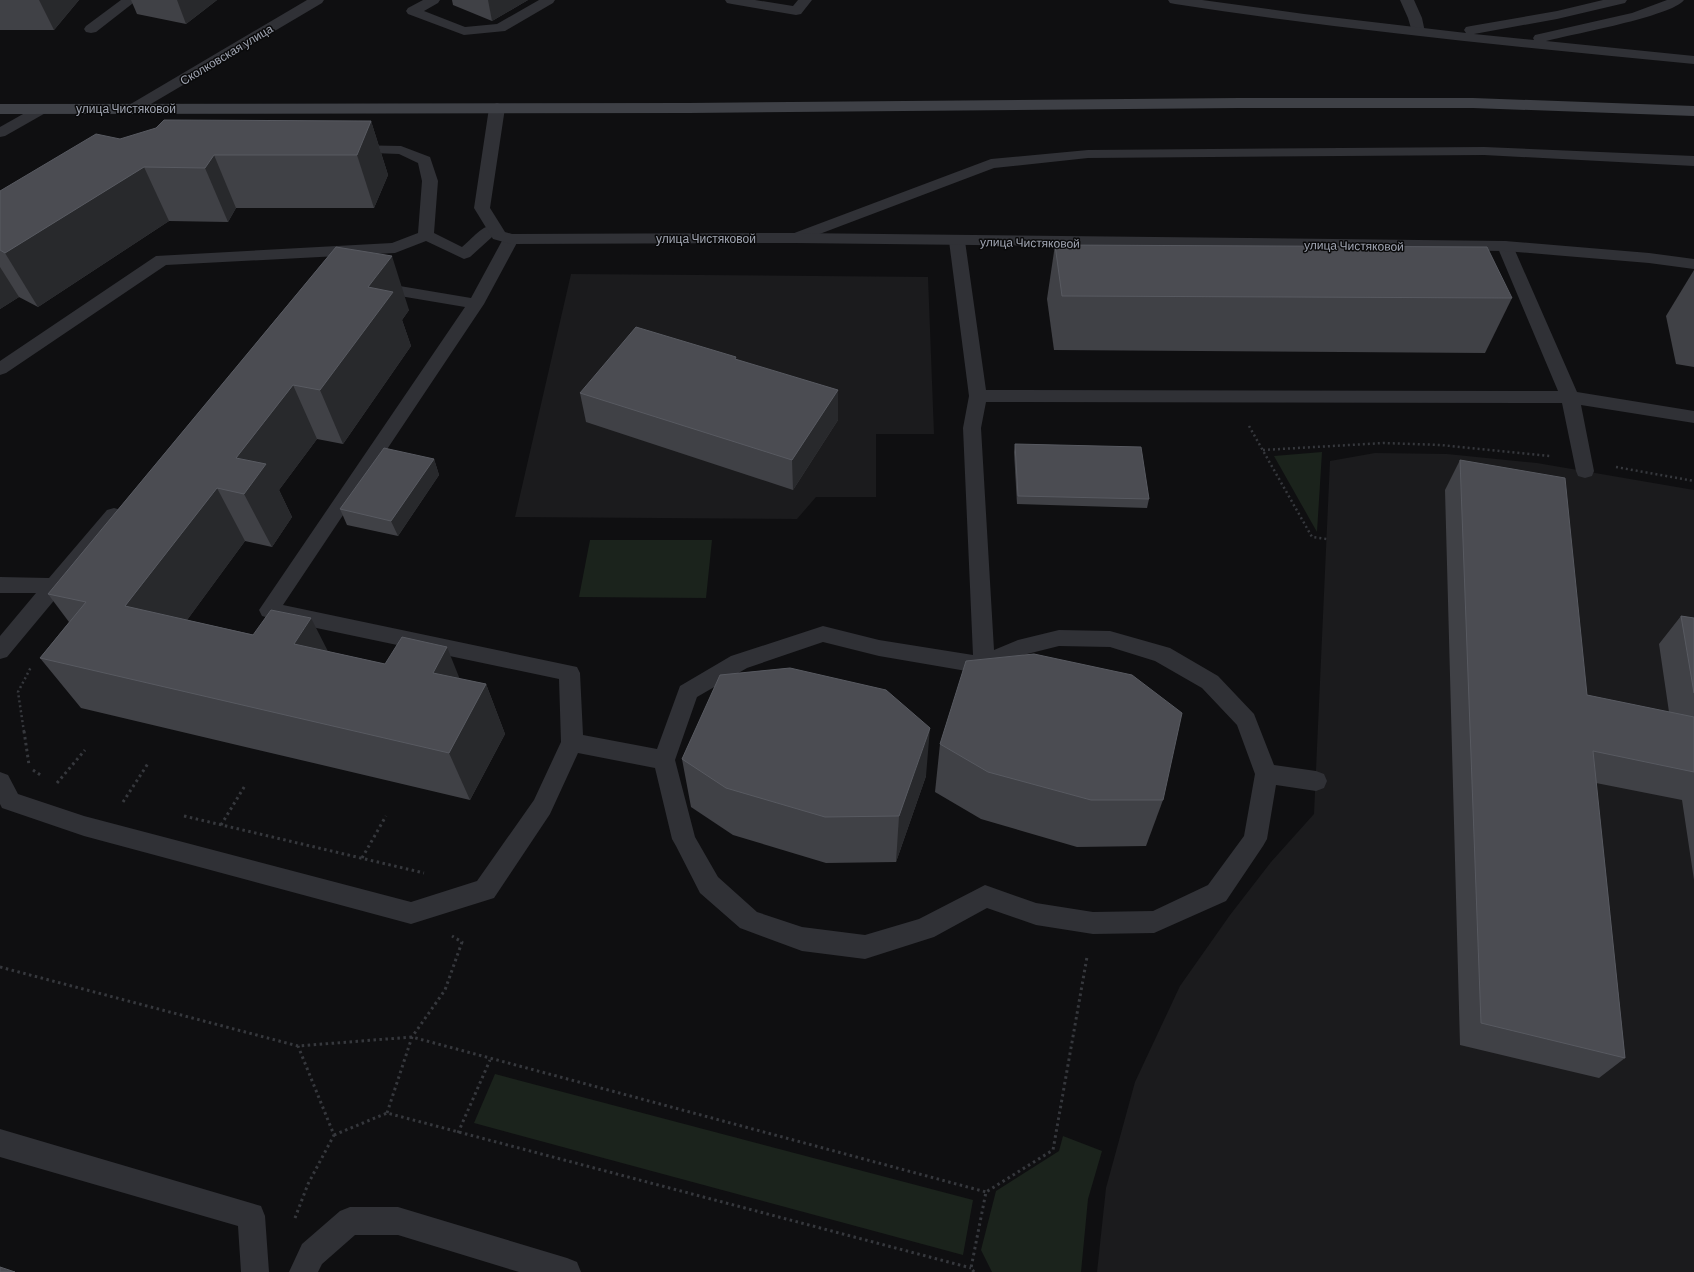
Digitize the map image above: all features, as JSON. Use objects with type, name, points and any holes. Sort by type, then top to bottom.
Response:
[{"type":"street","points":[[91,28],[130,0]]},
{"type":"street","name":"Сколковская улица","points":[[134,108],[318,0]]},
{"type":"street","points":[[1175,0],[1259,14],[1694,60]]},
{"type":"street","points":[[1445,34],[1557,15],[1620,0]]},
{"type":"street","points":[[1523,42],[1636,16],[1668,5],[1677,0]]},
{"type":"street","name":"улица Чистяковой","points":[[0,109],[1473,103],[1694,111]]},
{"type":"street","points":[[497,108],[482,208],[499,235],[511,239]]},
{"type":"street","name":"улица Чистяковой","points":[[511,239],[795,238],[1505,246],[1649,258],[1694,264]]},
{"type":"lane","points":[[432,0],[413,11],[464,31],[500,28],[548,0]]},
{"type":"lane","points":[[732,0],[796,11],[805,0]]},
{"type":"lane","points":[[1407,0],[1415,18],[1418,32]]},
{"type":"lane","points":[[0,133],[44,108]]},
{"type":"lane","points":[[337,149],[401,150],[425,160],[430,181],[426,235]]},
{"type":"lane","points":[[795,238],[991,164],[1088,154],[1484,151],[1694,161]]},
{"type":"lane","points":[[0,369],[162,260],[395,248],[426,235],[464,254],[494,228]]},
{"type":"lane","points":[[0,782],[10,801],[84,826],[411,913],[485,890],[542,806],[572,742],[569,673],[269,610],[476,304],[511,239]]},
{"type":"lane","points":[[957,241],[978,396],[972,428],[984,665]]},
{"type":"lane","points":[[1505,246],[1570,397],[1584,466]]},
{"type":"lane","points":[[361,285],[476,304]]},
{"type":"lane","points":[[978,396],[1570,397],[1694,417]]},
{"type":"lane","points":[[0,651],[125,501]]},
{"type":"lane","points":[[0,586],[54,586]]},
{"type":"lane","points":[[823,634],[879,648],[984,665],[1018,648],[1060,638],[1110,640],[1162,654],[1210,682],[1246,720],[1266,774],[1255,839],[1217,893],[1154,922],[1093,923],[1036,914],[985,896],[925,930],[865,947],[802,939],[749,920],[709,885],[684,840],[664,760],[688,692],[739,662],[823,634]]},
{"type":"lane","points":[[572,742],[664,760]]},
{"type":"lane","points":[[1266,774],[1316,781]]},
{"type":"lane","points":[[0,1143],[252,1216],[255,1272]]},
{"type":"lane","points":[[303,1272],[312,1254],[350,1221],[398,1221],[567,1272]]},
{"type":"path","points":[[1232,396],[1312,536],[1326,539]]},
{"type":"path","points":[[1263,450],[1384,443],[1441,444],[1514,451],[1584,466],[1694,481]]},
{"type":"path","points":[[54,786],[85,750]]},
{"type":"path","points":[[123,802],[149,762]]},
{"type":"path","points":[[221,825],[246,784]]},
{"type":"path","points":[[362,858],[386,816]]},
{"type":"path","points":[[0,967],[298,1046],[412,1037],[490,1060],[986,1192],[1053,1150],[1093,923]]},
{"type":"path","points":[[298,1046],[334,1136]]},
{"type":"path","points":[[458,1133],[490,1060]]},
{"type":"path","points":[[294,1220],[308,1184],[334,1136],[387,1113],[972,1268]]},
{"type":"path","points":[[974,1272],[972,1268],[986,1192]]},
{"type":"shaded area","points":[[571,274],[928,277],[934,434],[876,434],[876,497],[816,497],[797,519],[515,517]]},
{"type":"shaded area","points":[[1322,452],[1317,532],[1274,456]]},
{"type":"shaded area","points":[[1375,453],[1447,454],[1537,463],[1694,490],[1694,1272],[1097,1272],[1106,1188],[1135,1082],[1180,986],[1230,915],[1271,862],[1314,814],[1330,461]]},
{"type":"shaded area","points":[[590,540],[712,540],[706,598],[579,597]]},
{"type":"shaded area","points":[[495,1074],[973,1200],[963,1255],[474,1123]]},
{"type":"shaded area","points":[[1063,1136],[1102,1151],[1088,1199],[1081,1272],[992,1272],[981,1250],[996,1191],[1059,1151]]},
{"type":"building","points":[[164,120],[371,121],[357,155],[214,155],[205,168],[144,167],[5,253],[0,250],[0,191],[96,134],[120,139],[156,128]]},
{"type":"building","points":[[1055,245],[1487,247],[1512,298],[1062,296]]},
{"type":"building","points":[[336,247],[392,256],[368,287],[393,292],[320,390],[293,385],[236,458],[266,464],[244,494],[217,488],[125,606],[253,635],[271,610],[311,618],[294,644],[385,664],[402,637],[447,647],[433,673],[486,684],[449,753],[40,658],[86,602],[48,594]]},
{"type":"building","points":[[636,327],[838,390],[792,460],[580,393]]},
{"type":"building","points":[[1015,444],[1141,447],[1149,499],[1018,496]]},
{"type":"building","points":[[384,448],[434,459],[391,521],[340,509]]},
{"type":"building","points":[[1460,460],[1565,478],[1587,695],[1694,717],[1694,772],[1593,751],[1625,1058],[1481,1023]]},
{"type":"building","points":[[1681,616],[1694,618],[1694,693]]},
{"type":"building","points":[[1034,654],[1132,675],[1182,713],[1163,800],[1091,800],[988,772],[940,744],[966,661]]},
{"type":"building","points":[[790,668],[886,690],[930,728],[899,816],[825,817],[726,788],[682,759],[720,675]]},
{"type":"building","points":[[0,1267],[15,1272],[0,1272]]}]
